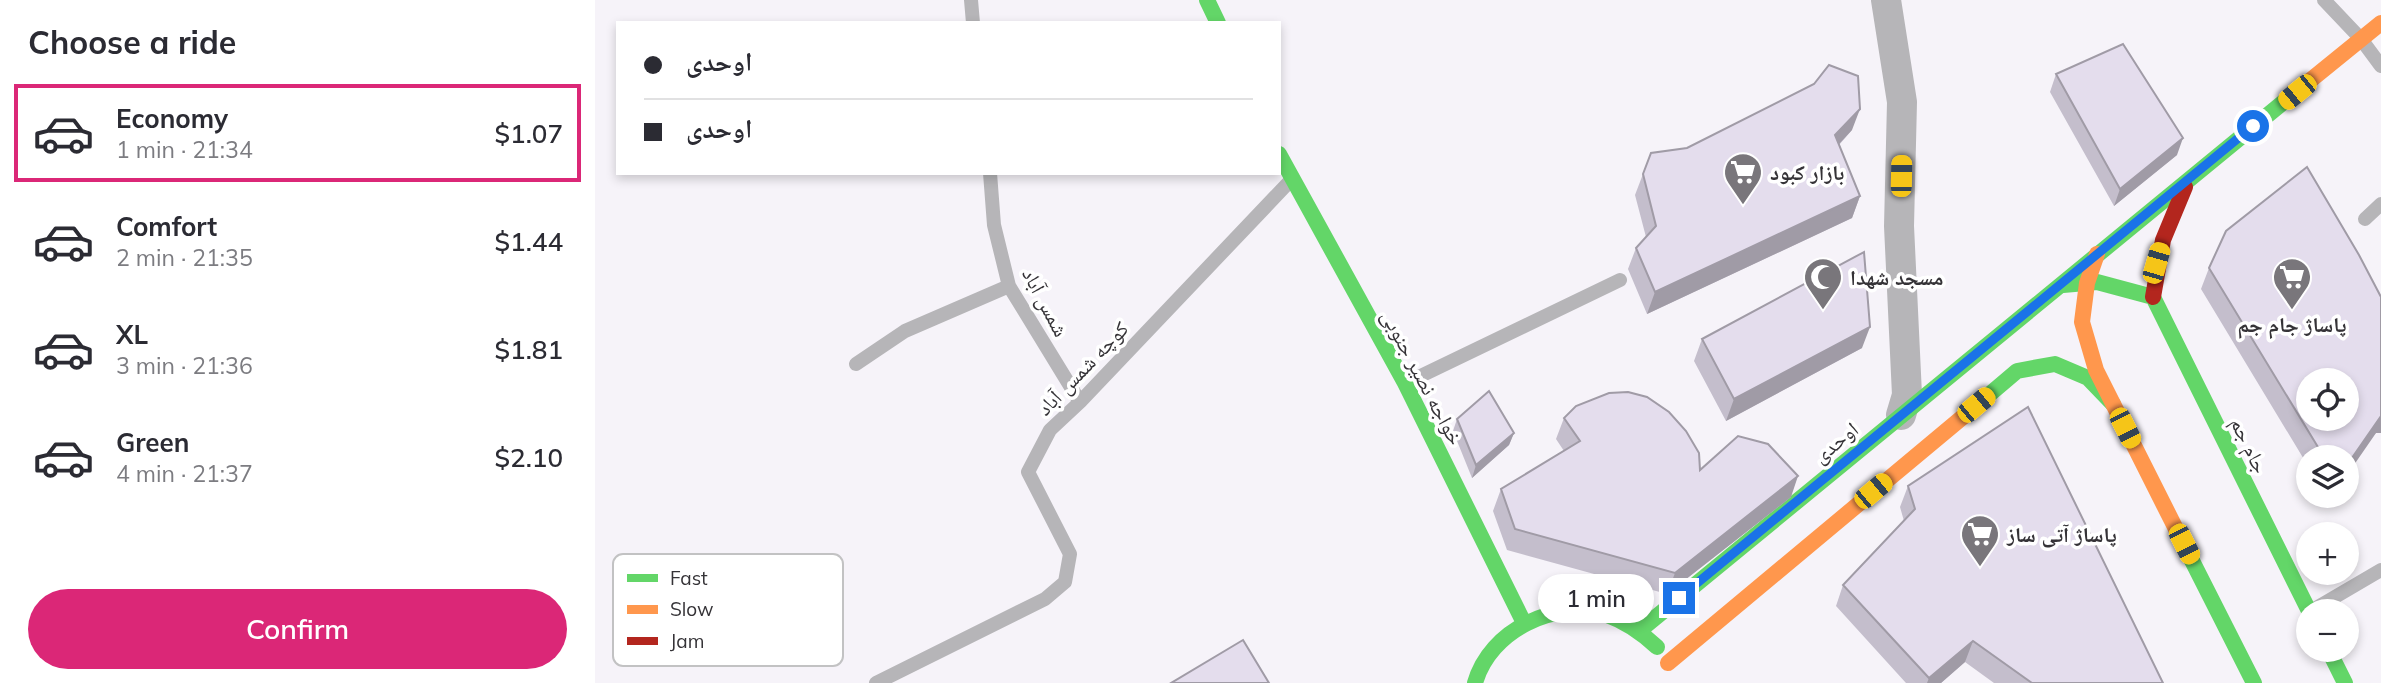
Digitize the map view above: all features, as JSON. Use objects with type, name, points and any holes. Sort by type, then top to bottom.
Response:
[{"type":"street","points":[[1207,0],[1217,21]]},
{"type":"street","points":[[1886,0],[1902,102],[1899,226],[1907,395],[1901,415]]},
{"type":"street","name":"اوحدی","points":[[1639,631],[2381,23]]},
{"type":"street","name":"خواجه نصیر جنوبی","points":[[1281,158],[1405,383],[1524,623]]},
{"type":"street","name":"اوحدی","points":[[2153,297],[2156,263],[2165,231],[2189,178]]},
{"type":"street","points":[[2097,254],[2087,283],[2083,322],[2096,370],[2254,683]]},
{"type":"street","points":[[2059,286],[2097,282],[2153,297]]},
{"type":"street","name":"جام جم","points":[[2153,297],[2304,599]]},
{"type":"street","points":[[1475,683],[1476,676],[1496,645],[1524,623],[1547,614],[1571,610],[1595,612],[1619,619],[1655,645],[1670,668],[2017,371],[2055,364],[2088,378],[2113,404]]},
{"type":"street","points":[[2334,662],[2345,683]]},
{"type":"lane","points":[[971,0],[973,21]]},
{"type":"lane","points":[[2324,0],[2381,66]]},
{"type":"lane","name":"شمس آباد","points":[[990,175],[994,225],[1009,286],[1080,402]]},
{"type":"lane","name":"کوچه شمس آباد","points":[[884,682],[1045,598],[1065,582],[1070,554],[1028,472],[1050,430],[1080,402],[1291,180]]},
{"type":"lane","points":[[2365,219],[2381,204]]},
{"type":"lane","points":[[1405,383],[1620,280]]},
{"type":"lane","points":[[856,364],[905,331],[1009,286]]},
{"type":"lane","points":[[2331,599],[2381,570]]},
{"type":"building","points":[[2123,44],[2183,138],[2120,189],[2056,74]]},
{"type":"building","name":"بازار کبود","points":[[1829,65],[1858,76],[1860,109],[1835,135],[1860,196],[1655,292],[1636,248],[1656,226],[1643,174],[1651,153],[1687,148],[1814,84]]},
{"type":"building","name":"پاساژ جام جم","points":[[2307,167],[2381,297],[2381,416],[2359,448],[2359,445],[2317,445],[2308,431],[2359,431],[2359,368],[2296,368],[2296,411],[2209,268],[2226,231]]},
{"type":"building","name":"مسجد شهدا","points":[[1864,252],[1870,327],[1734,399],[1702,339]]},
{"type":"building","points":[[1489,391],[1514,433],[1476,465],[1457,419]]},
{"type":"building","points":[[1628,392],[1647,397],[1669,412],[1686,431],[1699,453],[1700,470],[1738,436],[1768,444],[1798,476],[1675,573],[1515,529],[1501,489],[1580,441],[1564,418],[1576,406],[1609,393]]},
{"type":"building","name":"پاساژ آتی ساز","points":[[2028,407],[2163,683],[2032,683],[1973,641],[1929,678],[1843,585],[1915,509],[1908,486]]},
{"type":"building","points":[[1243,640],[1269,683],[1171,683]]},
{"type":"traffic: fast","points":[[1207,0],[1217,21]]},
{"type":"traffic: fast","points":[[1639,631],[2291,96]]},
{"type":"traffic: fast","points":[[1281,158],[1405,383],[1524,623]]},
{"type":"traffic: fast","points":[[2063,285],[2097,282],[2153,297]]},
{"type":"traffic: fast","points":[[2153,297],[2303,599]]},
{"type":"traffic: fast","points":[[1964,416],[2017,371],[2055,364],[2088,378],[2113,404]]},
{"type":"traffic: fast","points":[[2179,535],[2254,683]]},
{"type":"traffic: fast","points":[[1475,683],[1483,664],[1510,634],[1527,623],[1567,611],[1607,615],[1634,628],[1657,647]]},
{"type":"traffic: fast","points":[[2334,662],[2345,683]]},
{"type":"traffic: slow","points":[[2291,96],[2381,23]]},
{"type":"traffic: slow","points":[[2097,254],[2087,283],[2082,322],[2096,370],[2179,535]]},
{"type":"traffic: slow","points":[[1668,663],[1964,416]]},
{"type":"traffic: jam","points":[[2153,297],[2163,240],[2185,187]]},
{"type":"place","name":"بازار کبود","points":[[1743,206]]},
{"type":"place","name":"مسجد شهدا","points":[[1823,311]]},
{"type":"place","name":"پاساژ جام جم","points":[[2292,311]]},
{"type":"place","name":"پاساژ آتی ساز","points":[[1980,568]]},
{"type":"route","points":[[1679,598],[2253,126]]}]
